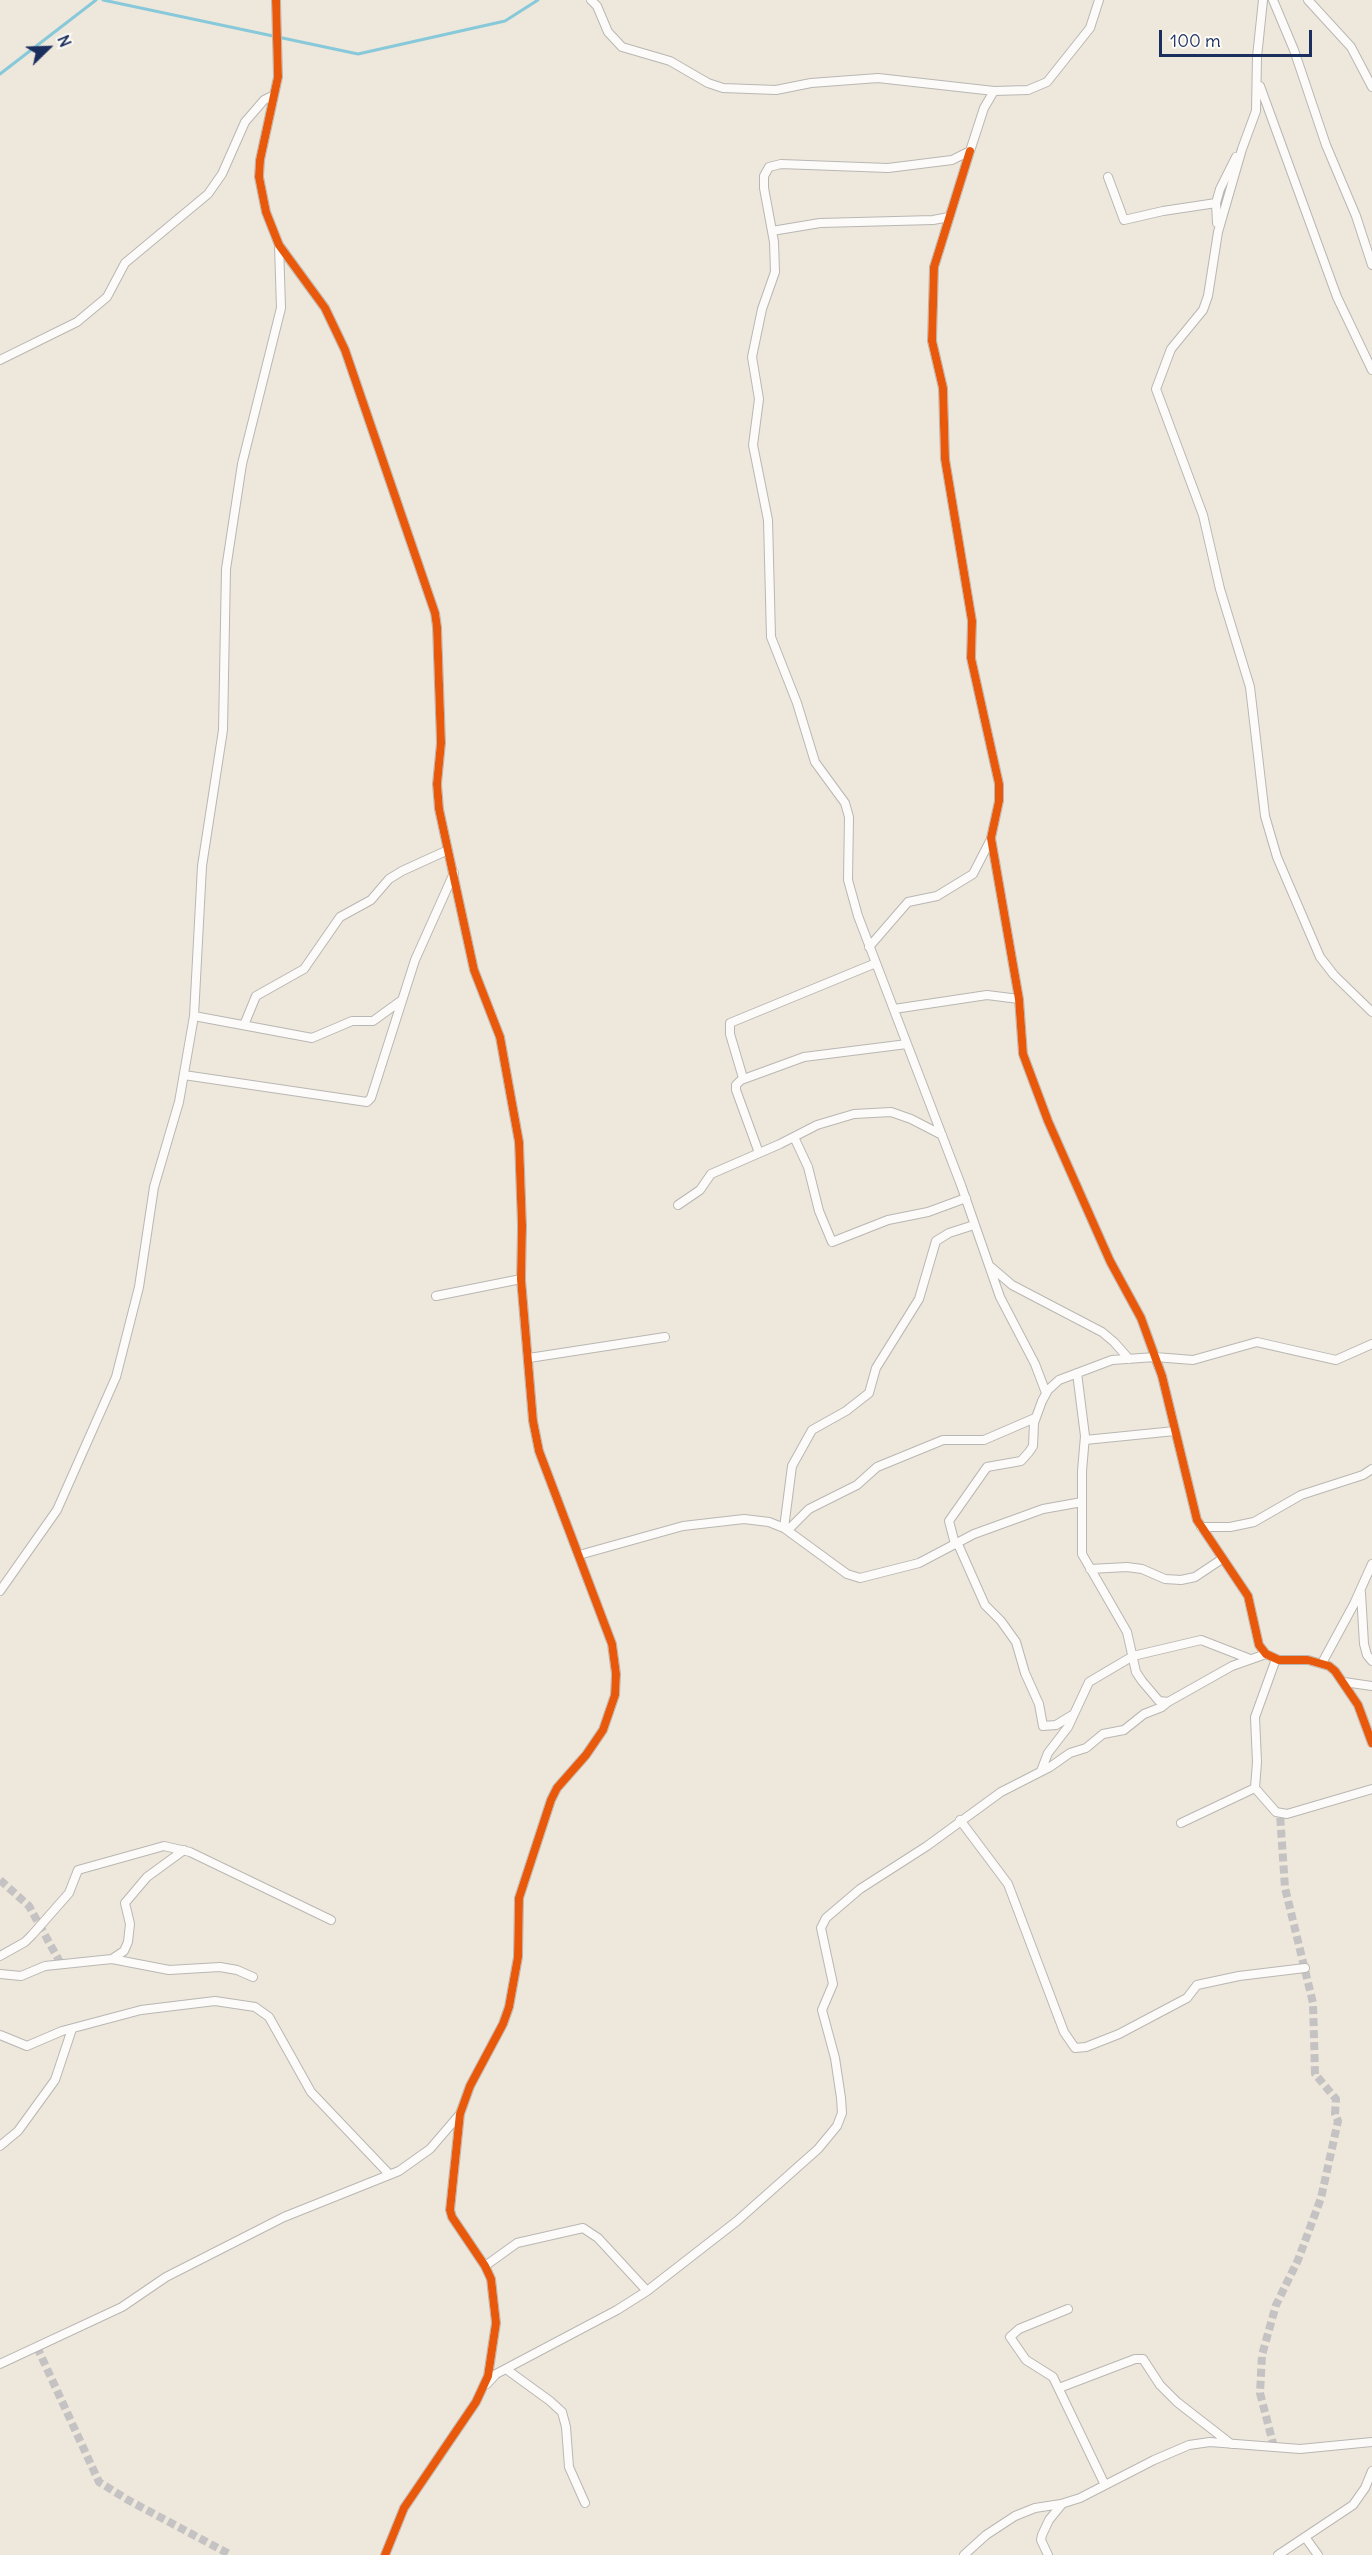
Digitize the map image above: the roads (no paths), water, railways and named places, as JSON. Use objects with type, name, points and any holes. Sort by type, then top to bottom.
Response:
[{"type":"street","points":[[276,0],[278,77],[272,96],[260,160],[260,177],[266,212],[279,245],[326,308],[345,350],[435,613],[441,744],[438,792],[474,970],[500,1037],[519,1142],[521,1279],[531,1406],[539,1451],[612,1644],[616,1665],[615,1695],[600,1737],[557,1788],[551,1800],[519,1898],[518,1957],[509,2007],[503,2025],[470,2086],[460,2114],[450,2210],[452,2217],[485,2266],[493,2288],[496,2323],[491,2363],[485,2385],[404,2508],[385,2555]]},
{"type":"street","points":[[591,0],[600,12],[608,32],[622,47],[670,61],[708,83],[723,88],[776,90],[811,83],[878,78],[994,91],[1028,90],[1047,82],[1090,28],[1099,0]]},
{"type":"street","points":[[1263,0],[1256,111],[1242,149],[1218,232],[1212,256],[1212,276],[1203,310],[1176,341],[1167,357],[1156,389],[1203,515],[1220,589],[1251,687],[1265,816],[1277,857],[1320,957],[1334,975],[1372,1012]]},
{"type":"street","points":[[1273,0],[1294,50],[1326,146],[1356,216],[1372,265]]},
{"type":"street","points":[[1308,0],[1351,47],[1372,87]]},
{"type":"street","points":[[1257,78],[1337,297],[1372,370]]},
{"type":"street","points":[[869,947],[908,902],[937,896],[973,874],[980,867],[991,838],[999,801],[999,784],[971,658],[972,621],[945,459],[943,388],[932,340],[934,267],[984,108],[994,91]]},
{"type":"street","points":[[0,360],[91,312],[107,297],[125,263],[208,194],[222,174],[245,122],[264,100],[272,96]]},
{"type":"street","points":[[1218,232],[1216,203],[1229,168],[1242,149]]},
{"type":"street","points":[[970,151],[952,160],[939,163],[888,168],[781,164],[769,167],[764,176],[764,188],[776,252],[775,272],[762,309],[752,357],[759,399],[753,445],[768,520],[771,637],[797,703],[815,762],[845,803],[849,817],[849,888],[869,947],[966,1198],[986,1262],[1007,1312],[1035,1364],[1046,1393]]},
{"type":"street","points":[[1108,177],[1124,220],[1216,203]]},
{"type":"street","points":[[772,231],[820,224],[933,220],[949,217]]},
{"type":"street","points":[[0,1591],[57,1510],[116,1377],[139,1287],[154,1187],[179,1102],[194,1016],[202,866],[223,730],[226,569],[242,464],[281,308],[279,245]]},
{"type":"street","points":[[991,838],[1018,999],[1021,1042],[1034,1088],[1110,1261],[1141,1318],[1155,1357],[1194,1510],[1201,1527],[1238,1578],[1248,1596],[1258,1643],[1266,1654],[1276,1659],[1322,1663],[1335,1671],[1358,1705],[1372,1743]]},
{"type":"street","points":[[244,1025],[256,996],[304,969],[340,916],[371,900],[389,879],[402,871],[448,850]]},
{"type":"street","points":[[184,1075],[367,1102],[428,927],[455,873]]},
{"type":"street","points":[[743,1078],[730,1034],[730,1023],[876,963]]},
{"type":"street","points":[[894,1009],[987,995],[1018,999]]},
{"type":"street","points":[[194,1016],[312,1038],[352,1021],[373,1021],[402,1000]]},
{"type":"street","points":[[759,1153],[736,1088],[743,1078],[804,1057],[907,1044]]},
{"type":"street","points":[[678,1205],[700,1190],[708,1176],[817,1125],[854,1114],[880,1111],[911,1119],[942,1136]]},
{"type":"street","points":[[794,1137],[808,1167],[819,1210],[833,1242],[888,1220],[928,1212],[966,1198]]},
{"type":"street","points":[[786,1529],[792,1466],[812,1430],[846,1411],[869,1393],[876,1368],[919,1299],[936,1241],[949,1233],[975,1225]]},
{"type":"street","points":[[986,1262],[1012,1285],[1102,1332],[1129,1359]]},
{"type":"street","points":[[436,1296],[521,1279]]},
{"type":"street","points":[[529,1358],[665,1337]]},
{"type":"street","points":[[1075,1714],[1056,1725],[1043,1726],[1040,1718],[1041,1709],[1016,1642],[1001,1621],[985,1605],[956,1543],[949,1521],[987,1467],[1020,1461],[1029,1452],[1033,1446],[1035,1418],[1046,1393],[1059,1380],[1112,1360],[1155,1357],[1196,1359],[1259,1342],[1338,1360],[1372,1344]]},
{"type":"street","points":[[1077,1373],[1085,1440],[1080,1544],[1082,1554],[1127,1632],[1142,1681],[1159,1701],[1168,1702]]},
{"type":"street","points":[[786,1529],[809,1509],[857,1485],[877,1467],[943,1440],[984,1440],[1035,1418]]},
{"type":"street","points":[[1085,1440],[1175,1431]]},
{"type":"street","points":[[1201,1527],[1230,1527],[1254,1522],[1301,1495],[1364,1475],[1372,1469]]},
{"type":"street","points":[[579,1556],[683,1526],[744,1519],[769,1522],[786,1529],[827,1560],[856,1578],[919,1563],[956,1543],[1043,1509],[1082,1502]]},
{"type":"street","points":[[1090,1569],[1142,1569],[1165,1579],[1181,1580],[1195,1577],[1222,1559]]},
{"type":"street","points":[[1322,1663],[1361,1590],[1372,1564]]},
{"type":"street","points":[[1361,1590],[1364,1644],[1367,1655],[1372,1661]]},
{"type":"street","points":[[1041,1771],[1048,1753],[1075,1714],[1091,1679],[1133,1656],[1201,1640],[1250,1659]]},
{"type":"street","points":[[485,2385],[506,2369],[618,2310],[647,2291],[737,2221],[818,2148],[837,2126],[841,2118],[841,2098],[834,2049],[822,2010],[831,1990],[833,1978],[822,1924],[860,1889],[927,1846],[1001,1792],[1070,1753],[1088,1746],[1102,1734],[1124,1730],[1144,1714],[1162,1707],[1232,1666],[1266,1654]]},
{"type":"street","points":[[1276,1659],[1255,1717],[1257,1762],[1255,1788],[1276,1812],[1287,1814],[1372,1789]]},
{"type":"street","points":[[1344,1682],[1372,1686]]},
{"type":"street","points":[[1181,1823],[1255,1788]]},
{"type":"street","points":[[960,1820],[1008,1884],[1064,2032],[1075,2048],[1086,2047],[1119,2034],[1187,1998],[1197,1985],[1239,1976],[1305,1968]]},
{"type":"street","points":[[0,1956],[25,1942],[32,1935],[69,1893],[78,1870],[164,1846],[184,1850],[331,1920]]},
{"type":"street","points":[[112,1959],[124,1951],[128,1942],[130,1924],[125,1903],[147,1876],[184,1850]]},
{"type":"street","points":[[0,1974],[21,1976],[45,1966],[112,1959],[169,1970],[220,1967],[237,1970],[253,1977]]},
{"type":"street","points":[[0,2036],[27,2046],[41,2038],[72,2028],[141,2010],[180,2008],[208,2002],[255,2007],[265,2012],[275,2026],[311,2092],[389,2174]]},
{"type":"street","points":[[0,2146],[18,2131],[55,2080],[72,2028]]},
{"type":"street","points":[[0,2364],[122,2307],[166,2277],[284,2217],[409,2165],[430,2149],[460,2114]]},
{"type":"street","points":[[485,2266],[517,2243],[583,2228],[598,2238],[647,2291]]},
{"type":"street","points":[[1068,2309],[1010,2335],[1026,2360],[1053,2377],[1088,2455],[1105,2485]]},
{"type":"street","points":[[1059,2388],[1135,2359],[1143,2360],[1160,2385],[1177,2402],[1231,2444]]},
{"type":"street","points":[[506,2369],[550,2401],[561,2412],[566,2427],[569,2467],[585,2503]]},
{"type":"street","points":[[964,2555],[986,2535],[1015,2516],[1035,2508],[1062,2504],[1189,2445],[1202,2442],[1300,2449],[1372,2442]]},
{"type":"street","points":[[1278,2555],[1353,2505],[1365,2488],[1372,2471]]},
{"type":"street","points":[[1048,2555],[1041,2540],[1042,2535],[1047,2523],[1062,2504]]},
{"type":"street","points":[[1305,2537],[1318,2555]]},
{"type":"waterway","points":[[0,74],[96,0]]},
{"type":"waterway","points":[[103,0],[358,54],[505,21],[538,0]]},
{"type":"tunnel","points":[[1274,2447],[1260,2393],[1262,2355],[1276,2305],[1298,2260],[1321,2198],[1338,2121],[1335,2114],[1336,2099],[1315,2074],[1313,2003],[1285,1888],[1280,1814]]},
{"type":"tunnel","points":[[0,1880],[29,1906],[61,1964]]},
{"type":"tunnel","points":[[37,2347],[99,2482],[231,2555]]}]
